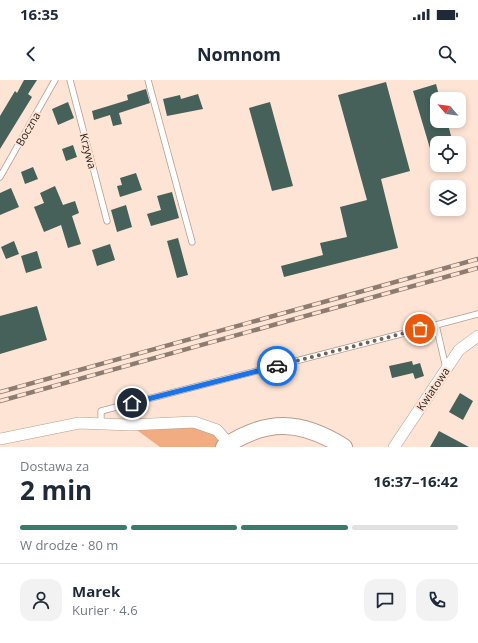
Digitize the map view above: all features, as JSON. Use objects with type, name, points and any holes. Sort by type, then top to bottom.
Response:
[{"type":"main road","points":[[226,445],[264,428],[288,426],[309,429],[344,447]]},
{"type":"street","name":"Kwiatowa","points":[[394,447],[459,350],[478,336]]},
{"type":"street","points":[[0,439],[79,423],[130,425],[194,422],[217,430],[226,445]]},
{"type":"lane","name":"Boczna","points":[[0,177],[55,80]]},
{"type":"lane","name":"Krzywa","points":[[70,80],[107,221]]},
{"type":"lane","points":[[148,80],[192,242]]},
{"type":"lane","points":[[101,423],[101,411],[478,314]]},
{"type":"lane","points":[[436,325],[446,369]]},
{"type":"shaded area","points":[[194,422],[217,430],[224,447],[160,447],[130,425]]},
{"type":"building","points":[[24,80],[37,80],[28,94],[32,97],[0,149],[0,116],[15,91],[17,93]]},
{"type":"building","points":[[386,82],[410,171],[381,179],[398,248],[284,277],[281,266],[323,255],[320,243],[347,237],[340,207],[367,200],[338,95]]},
{"type":"building","points":[[436,84],[438,92],[430,92],[430,128],[449,128],[451,136],[430,136],[430,148],[413,91]]},
{"type":"building","points":[[146,89],[150,103],[119,113],[122,124],[113,126],[110,115],[94,120],[92,111],[128,100],[127,95]]},
{"type":"building","points":[[198,94],[203,109],[167,116],[163,99],[180,95],[181,99]]},
{"type":"building","points":[[68,102],[74,118],[58,125],[52,109]]},
{"type":"building","points":[[270,102],[293,186],[272,191],[249,108]]},
{"type":"building","points":[[73,145],[77,157],[66,161],[62,149]]},
{"type":"building","points":[[33,167],[38,179],[25,184],[21,172]]},
{"type":"building","points":[[136,173],[142,190],[120,197],[117,186],[122,185],[120,178]]},
{"type":"building","points":[[55,186],[63,205],[75,201],[79,213],[72,216],[81,244],[68,248],[61,225],[44,232],[34,207],[44,203],[40,193]]},
{"type":"building","points":[[11,188],[19,207],[0,215],[0,193]]},
{"type":"building","points":[[172,192],[179,218],[151,226],[147,214],[161,210],[157,196]]},
{"type":"building","points":[[126,205],[132,227],[117,232],[111,210]]},
{"type":"building","points":[[178,238],[188,275],[177,278],[167,241]]},
{"type":"building","points":[[14,241],[19,254],[6,259],[1,247]]},
{"type":"building","points":[[110,244],[115,260],[97,266],[92,250]]},
{"type":"building","points":[[37,251],[42,268],[26,273],[21,256]]},
{"type":"building","points":[[37,306],[47,340],[0,354],[0,316]]},
{"type":"building","points":[[412,361],[413,365],[420,363],[424,376],[415,379],[413,373],[392,378],[389,366]]},
{"type":"building","points":[[460,393],[473,401],[463,420],[449,412]]},
{"type":"building","points":[[439,431],[469,447],[430,447]]},
{"type":"railway","points":[[0,392],[478,259]]},
{"type":"railway","points":[[0,401],[478,268]]},
{"type":"way so far","points":[[277,366],[420,329]]},
{"type":"route","points":[[132,403],[277,366]]}]
